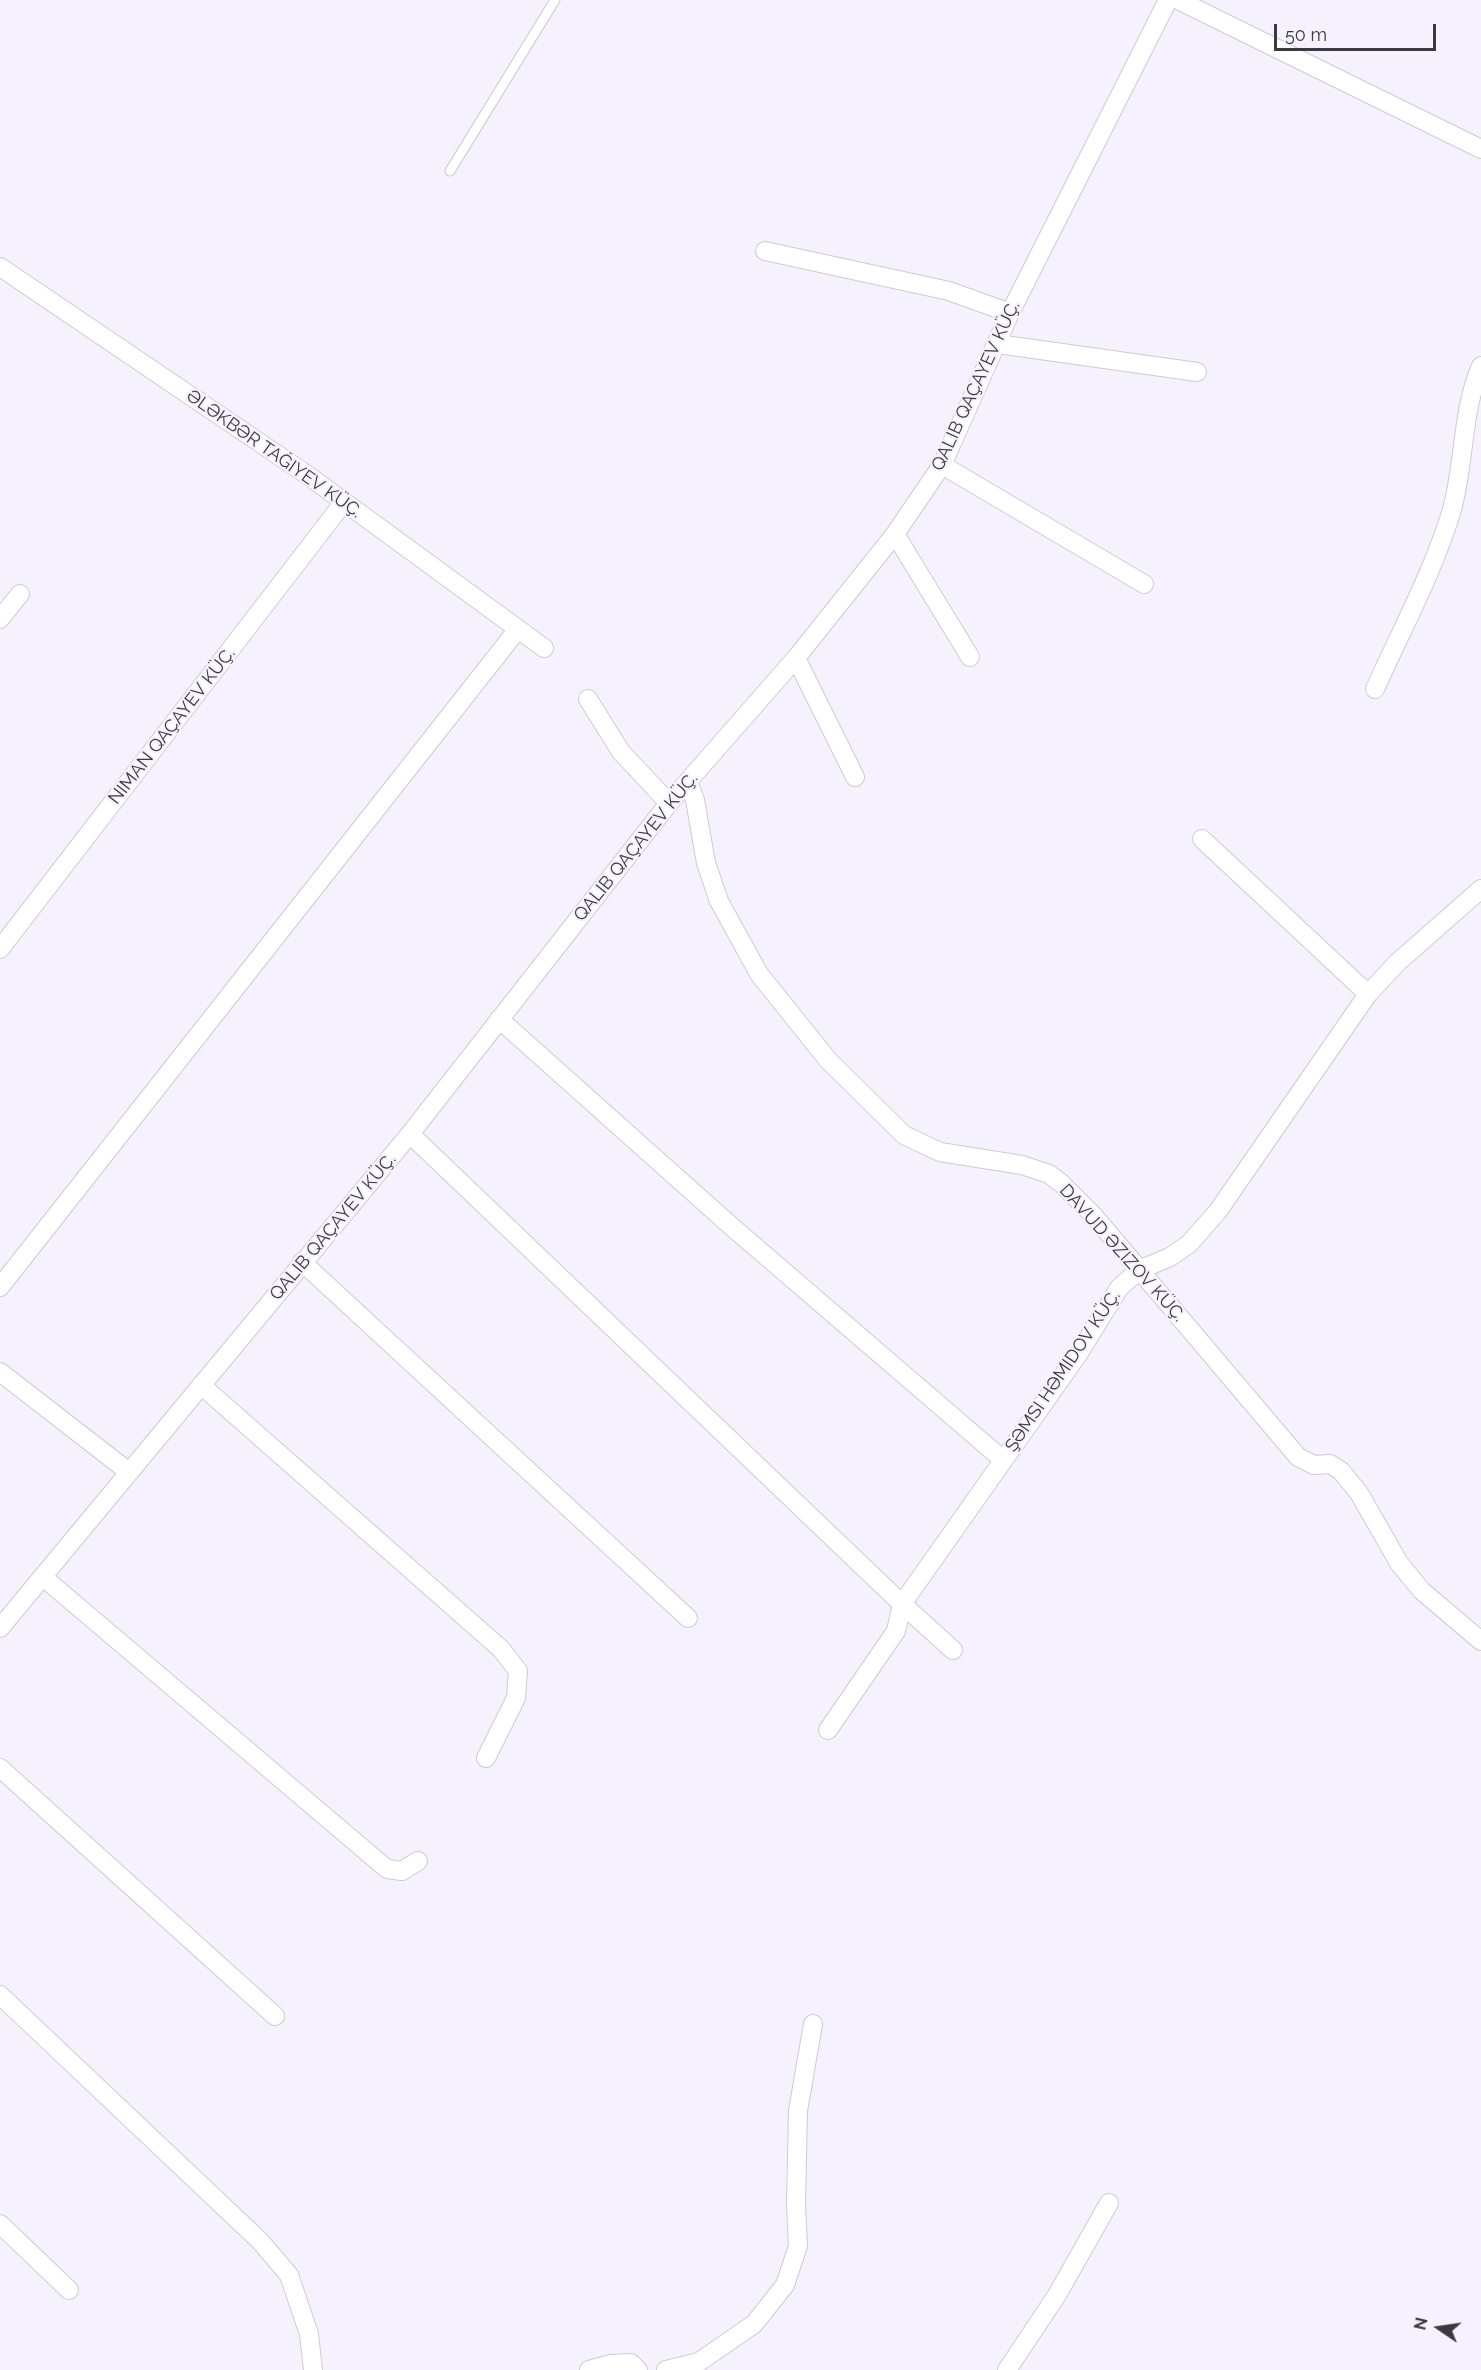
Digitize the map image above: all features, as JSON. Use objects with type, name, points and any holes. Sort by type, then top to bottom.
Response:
[{"type":"street","name":"QALIB QAÇAYEV KÜÇ.","points":[[0,1628],[410,1134],[669,802],[796,658],[895,534],[942,465],[1010,313],[1168,0]]},
{"type":"street","points":[[1178,0],[1481,149]]},
{"type":"street","points":[[765,251],[949,291],[1010,313]]},
{"type":"street","points":[[1,269],[344,502],[544,648]]},
{"type":"street","points":[[998,344],[1197,372]]},
{"type":"street","points":[[1375,689],[1437,554],[1452,511],[1469,411],[1481,366]]},
{"type":"street","points":[[942,465],[1144,584]]},
{"type":"street","name":"NIMAN QAÇAYEV KÜÇ.","points":[[0,949],[344,502]]},
{"type":"street","points":[[895,534],[970,657]]},
{"type":"street","points":[[0,619],[20,594]]},
{"type":"street","points":[[0,1287],[518,629]]},
{"type":"street","points":[[796,658],[855,777]]},
{"type":"street","points":[[588,699],[621,752],[669,802]]},
{"type":"street","name":"DAVUD ƏZIZOV KÜÇ.","points":[[688,782],[695,800],[706,863],[719,901],[759,974],[828,1060],[904,1135],[923,1146],[939,1152],[1022,1165],[1049,1174],[1062,1184],[1093,1215],[1298,1457],[1314,1465],[1330,1464],[1341,1471],[1359,1493],[1399,1563],[1414,1582],[1481,1641]]},
{"type":"street","points":[[1202,839],[1368,994]]},
{"type":"street","name":"ŞƏMSI HƏMIDOV KÜÇ.","points":[[828,1730],[896,1631],[902,1604],[1078,1353],[1119,1288],[1139,1270],[1170,1257],[1189,1244],[1218,1211],[1368,994],[1398,962],[1481,889]]},
{"type":"street","points":[[499,1019],[731,1226],[1002,1460]]},
{"type":"street","points":[[410,1134],[953,1650]]},
{"type":"street","points":[[302,1262],[688,1618]]},
{"type":"street","points":[[0,1372],[129,1472]]},
{"type":"street","points":[[201,1385],[501,1649],[518,1671],[516,1698],[486,1758]]},
{"type":"street","points":[[43,1577],[387,1869],[402,1871],[418,1860]]},
{"type":"street","points":[[0,1768],[275,2016]]},
{"type":"street","points":[[0,1995],[260,2241],[289,2275],[309,2334],[313,2370]]},
{"type":"street","points":[[666,2370],[699,2362],[754,2324],[785,2285],[798,2246],[796,2205],[798,2111],[813,2024]]},
{"type":"street","points":[[1008,2370],[1058,2295],[1109,2203]]},
{"type":"street","points":[[0,2224],[69,2290]]},
{"type":"street","points":[[589,2370],[611,2364],[631,2363],[638,2370]]},
{"type":"lane","points":[[450,171],[555,0]]}]
